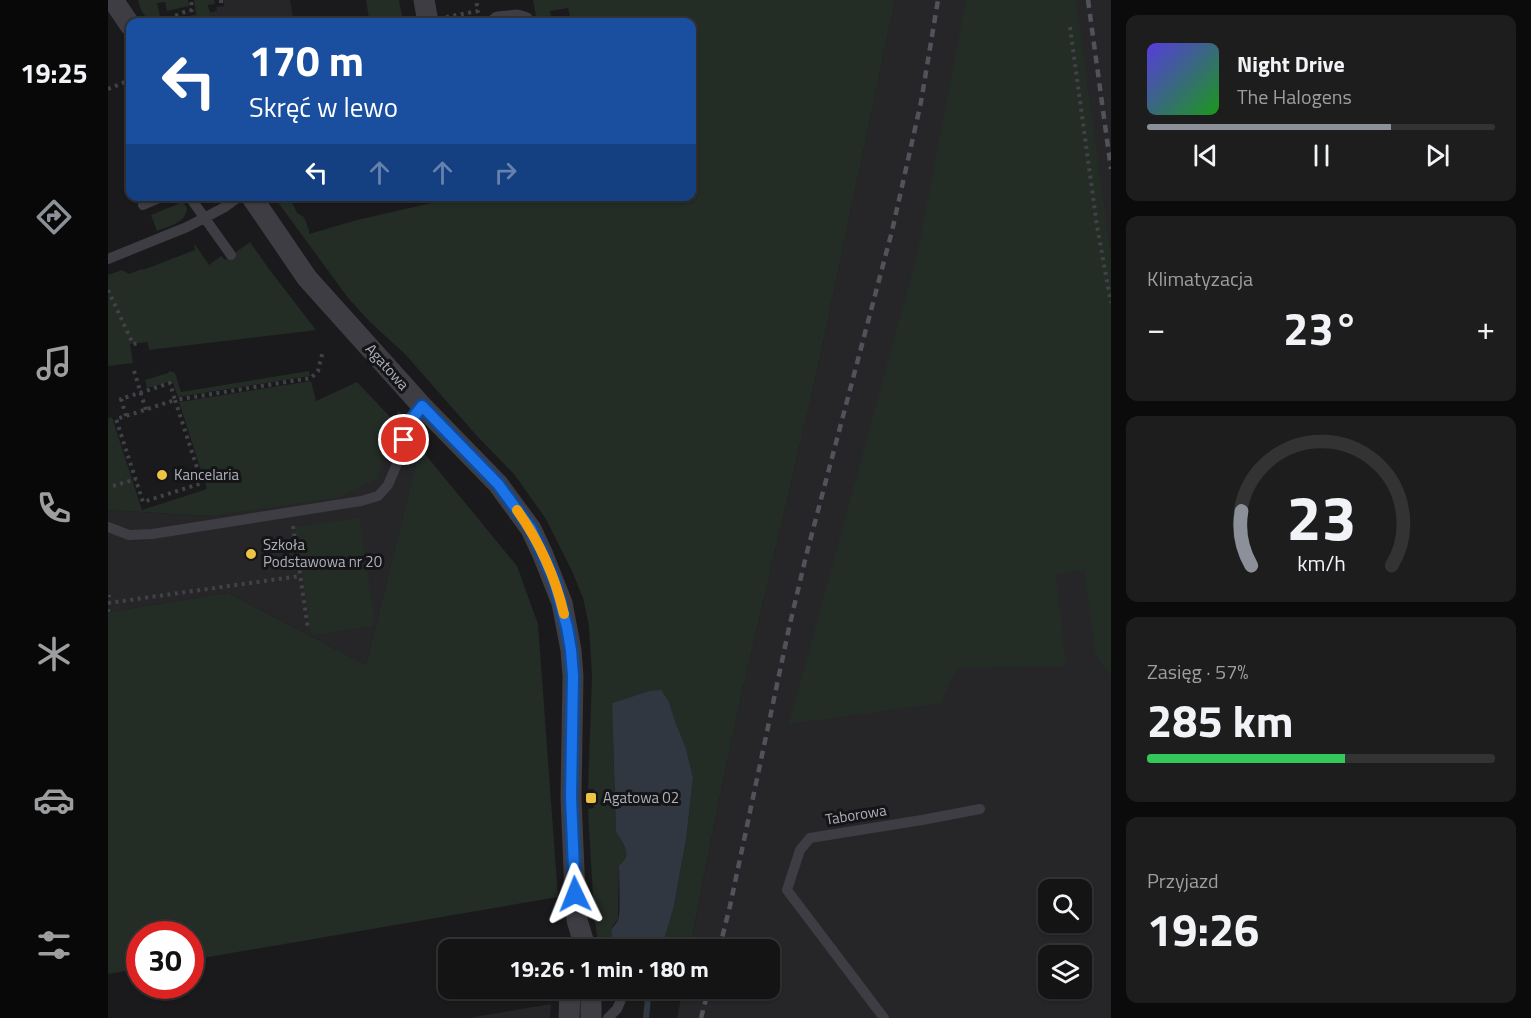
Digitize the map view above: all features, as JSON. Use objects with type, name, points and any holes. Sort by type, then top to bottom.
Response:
[{"type":"street","points":[[113,0],[126,19]]},
{"type":"street","name":"Agatowa","points":[[254,201],[307,278],[422,406],[498,484],[531,529],[554,580],[571,650],[573,676],[571,797],[577,920],[574,939]]},
{"type":"street","name":"Agatowa","points":[[577,920],[583,939]]},
{"type":"street","points":[[569,1018],[570,999]]},
{"type":"street","points":[[591,999],[591,1018]]},
{"type":"lane","points":[[143,206],[154,201]]},
{"type":"lane","points":[[193,201],[231,255]]},
{"type":"lane","points":[[108,259],[187,227],[232,201]]},
{"type":"lane","points":[[108,527],[129,535],[152,534],[361,501],[378,496],[388,485],[399,459],[410,422],[422,406]]},
{"type":"lane","name":"Taborowa","points":[[884,1018],[787,890],[800,850],[810,838],[980,809]]},
{"type":"lane","points":[[608,1018],[617,1009],[621,999]]},
{"type":"path","points":[[173,18],[182,12],[192,10],[191,0]]},
{"type":"path","points":[[426,14],[478,11],[476,0]]},
{"type":"path","points":[[1070,27],[1097,226],[1111,303]]},
{"type":"path","points":[[108,89],[126,82]]},
{"type":"path","points":[[108,290],[133,344],[139,343]]},
{"type":"path","points":[[126,416],[121,399],[170,383],[175,400],[202,483],[143,502],[116,419],[126,416],[146,410],[175,400],[311,378],[318,372],[323,351]]},
{"type":"path","points":[[134,371],[146,410]]},
{"type":"path","points":[[113,486],[136,479]]},
{"type":"path","points":[[293,523],[308,629]]},
{"type":"path","points":[[109,603],[183,590],[300,576]]},
{"type":"path","points":[[108,612],[109,595]]},
{"type":"shaded area","points":[[138,0],[188,0],[189,6],[167,11],[165,2],[157,3],[160,18],[146,18]]},
{"type":"shaded area","points":[[194,0],[214,0],[215,4],[208,5],[211,18],[181,18],[196,15]]},
{"type":"shaded area","points":[[223,0],[290,0],[293,18],[181,18],[217,11],[216,7],[224,6]]},
{"type":"shaded area","points":[[366,0],[399,0],[402,18],[380,18],[380,16],[369,18]]},
{"type":"shaded area","points":[[533,0],[895,0],[817,372],[741,697],[692,939],[664,939],[674,906],[686,840],[693,778],[669,702],[649,691],[612,703],[616,832],[626,849],[626,857],[619,865],[618,919],[612,927],[617,939],[598,939],[588,809],[594,808],[594,789],[588,789],[592,676],[589,626],[583,598],[572,571],[546,519],[514,474],[477,436],[405,354],[349,299],[277,201],[292,201],[297,213],[304,217],[309,234],[357,220],[440,201],[696,201],[696,18],[570,18],[568,8],[550,11],[551,18],[536,18]]},
{"type":"shaded area","points":[[895,0],[1111,0],[1111,1018],[677,1018],[681,999],[780,999],[780,939],[692,939],[741,697],[817,372]]},
{"type":"shaded area","points":[[966,0],[1076,0],[1111,258],[1111,674],[1095,653],[1084,570],[1056,575],[1066,666],[957,668],[941,703],[789,724],[917,255]]},
{"type":"shaded area","points":[[178,201],[184,203],[187,208],[184,217],[157,231],[151,215],[178,204]]},
{"type":"shaded area","points":[[250,242],[316,330],[149,350],[148,342],[130,344],[133,363],[108,366],[108,275],[122,270],[129,274],[143,270],[195,250],[194,243],[209,265],[221,256],[225,260]]},
{"type":"shaded area","points":[[170,371],[175,373],[181,392],[309,371],[310,376],[178,397],[172,381],[147,388],[145,380]]},
{"type":"shaded area","points":[[311,381],[316,401],[357,382],[395,422],[377,479],[337,498],[210,516],[108,510],[108,418],[112,417],[142,510],[207,489],[179,402]]},
{"type":"shaded area","name":"Szkoła Podstawowa nr 20","points":[[398,410],[422,441],[366,665],[228,593],[108,612],[108,510],[210,516],[387,452]]},
{"type":"shaded area","points":[[420,448],[517,566],[538,624],[558,897],[204,958],[204,921],[126,921],[126,971],[108,974],[108,612],[228,593],[366,665]]},
{"type":"shaded area","points":[[359,518],[375,619],[373,626],[313,635],[295,527]]},
{"type":"shaded area","points":[[661,690],[669,702],[686,749],[693,778],[686,840],[674,906],[664,939],[616,939],[612,932],[619,916],[619,865],[626,857],[626,850],[616,832],[612,703],[649,691]]},
{"type":"shaded area","points":[[551,1004],[550,1018],[468,1018]]},
{"type":"waterway","points":[[646,1018],[648,999]]},
{"type":"railway","points":[[722,939],[806,556],[892,231],[921,102],[938,0]]},
{"type":"railway","points":[[1088,0],[1111,169]]},
{"type":"railway","points":[[701,1018],[706,999]]},
{"type":"slow traffic","points":[[517,510],[531,529],[543,555],[554,580],[564,614]]},
{"type":"place","name":"Kancelaria","points":[[162,475]]},
{"type":"place","name":"Szkoła Podstawowa nr 20","points":[[251,554]]},
{"type":"place","name":"Agatowa 02","points":[[591,798]]},
{"type":"route","points":[[404,440],[410,422],[422,406],[507,495],[531,529],[554,580],[567,627],[573,676],[571,797],[575,894]]}]
